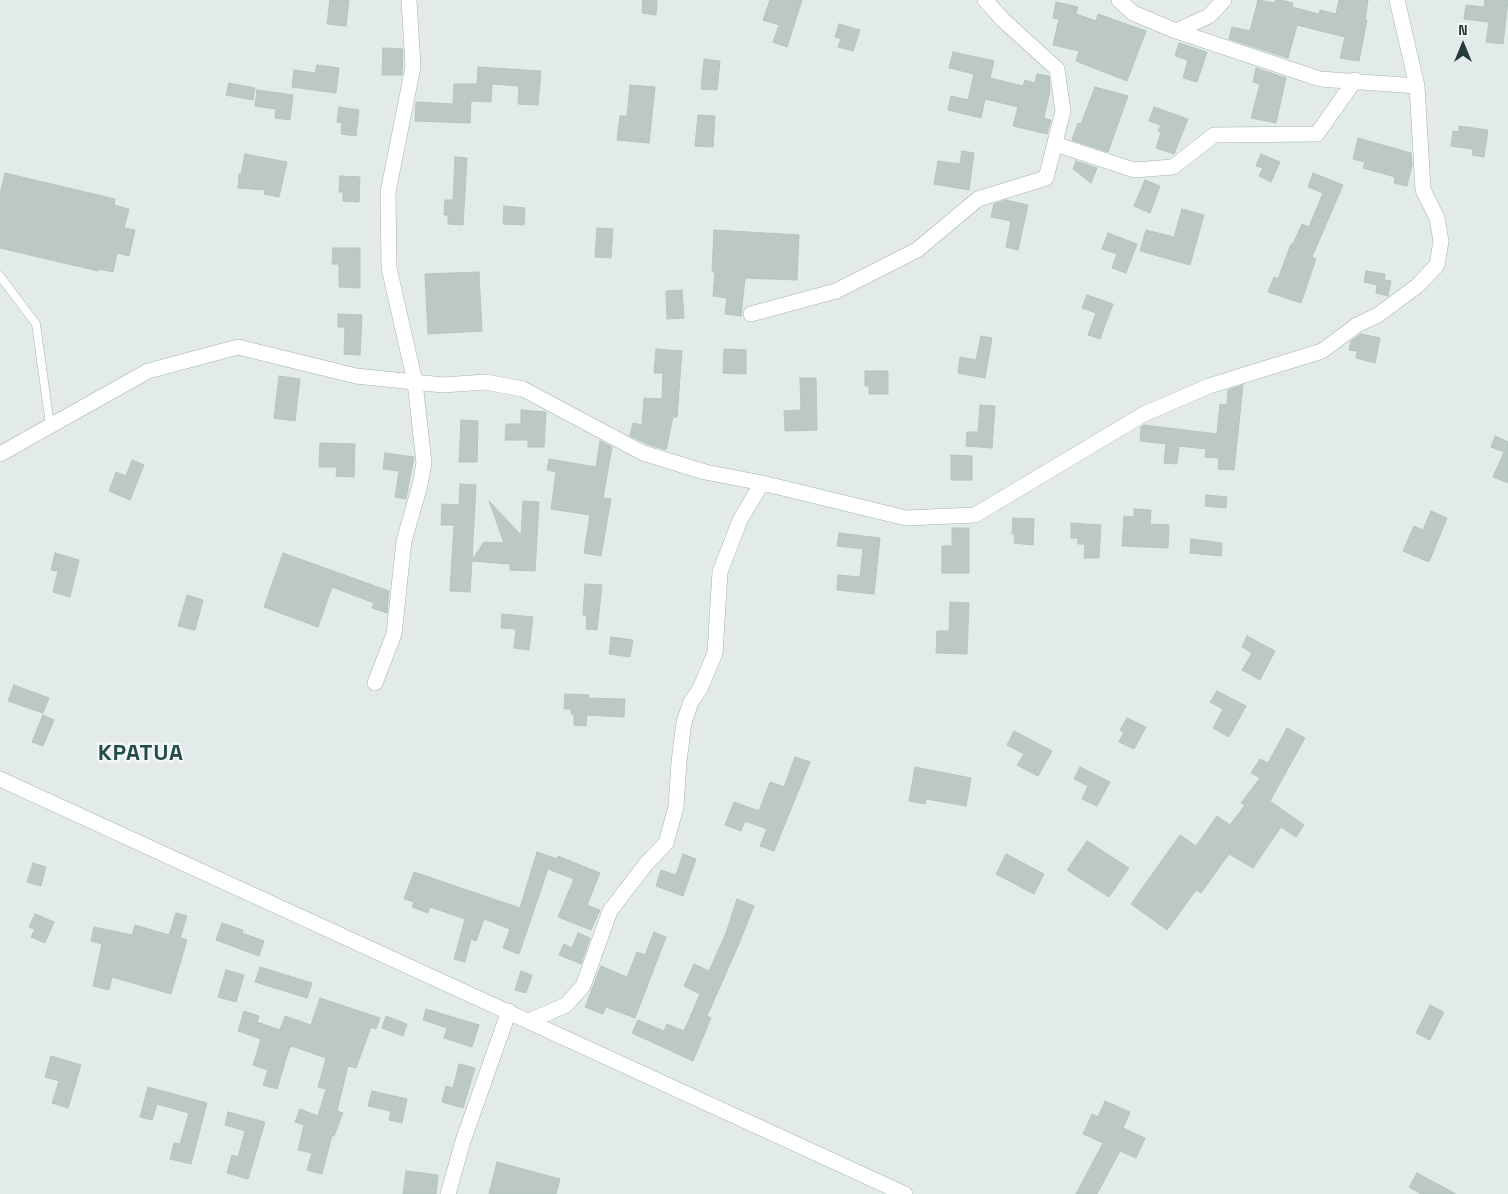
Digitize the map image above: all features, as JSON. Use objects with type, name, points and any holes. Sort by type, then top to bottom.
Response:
[{"type":"street","points":[[375,683],[394,634],[404,541],[420,485],[422,470],[415,382],[389,268],[388,192],[413,67],[409,0]]},
{"type":"street","points":[[751,314],[836,291],[917,250],[978,199],[1046,178],[1063,111],[1057,69],[1003,20],[985,0]]},
{"type":"street","points":[[1119,0],[1132,13],[1176,31],[1320,79],[1355,80],[1417,86]]},
{"type":"street","points":[[1176,31],[1209,16],[1224,0]]},
{"type":"street","points":[[0,454],[148,371],[238,347],[356,376],[442,385],[485,382],[523,389],[643,453],[705,472],[762,483],[906,518],[975,515],[1144,414],[1209,386],[1322,351],[1357,325],[1378,315],[1417,286],[1437,265],[1441,240],[1437,218],[1423,190],[1417,86],[1397,0]]},
{"type":"street","points":[[1055,144],[1134,170],[1172,167],[1214,135],[1317,134],[1355,80]]},
{"type":"street","points":[[529,1021],[566,1005],[582,986],[610,911],[646,864],[666,843],[676,807],[684,722],[691,702],[700,689],[715,652],[720,572],[740,520],[762,483]]},
{"type":"street","points":[[0,779],[905,1194]]},
{"type":"street","points":[[448,1194],[463,1141],[509,1011]]},
{"type":"lane","points":[[0,276],[36,324],[50,425]]},
{"type":"building","points":[[330,0],[349,0],[346,26],[327,24]]},
{"type":"building","points":[[643,0],[657,0],[656,15],[642,13]]},
{"type":"building","points":[[770,0],[802,0],[787,47],[773,42],[779,25],[763,20]]},
{"type":"building","points":[[1258,0],[1275,3],[1276,0],[1281,0],[1293,3],[1292,7],[1319,14],[1320,10],[1336,14],[1339,0],[1368,0],[1365,20],[1367,20],[1359,61],[1340,58],[1345,37],[1297,25],[1288,58],[1229,39],[1232,27],[1250,31]]},
{"type":"building","points":[[1485,0],[1508,0],[1503,44],[1486,42],[1489,22],[1464,19],[1466,5],[1484,7]]},
{"type":"building","points":[[1056,2],[1078,7],[1076,14],[1096,21],[1098,14],[1146,31],[1127,81],[1076,61],[1079,51],[1053,45],[1059,19],[1053,18]]},
{"type":"building","points":[[839,24],[860,30],[853,51],[838,47],[841,39],[835,37]]},
{"type":"building","points":[[1179,43],[1207,52],[1197,82],[1183,78],[1188,60],[1175,56]]},
{"type":"building","points":[[383,48],[403,49],[402,75],[382,75]]},
{"type":"building","points":[[953,52],[994,61],[990,78],[1023,86],[1025,80],[1035,83],[1037,74],[1049,76],[1050,90],[1044,118],[1051,120],[1047,134],[1013,126],[1018,107],[985,99],[981,118],[948,110],[951,96],[968,100],[974,74],[949,68]]},
{"type":"building","points":[[704,59],[720,61],[717,90],[701,89]]},
{"type":"building","points":[[317,65],[339,68],[336,93],[292,87],[294,70],[315,73]]},
{"type":"building","points":[[478,67],[541,71],[538,105],[518,104],[519,86],[492,84],[491,102],[471,101],[470,123],[415,121],[416,102],[453,104],[454,84],[477,84]]},
{"type":"building","points":[[1256,68],[1286,78],[1276,123],[1251,118],[1260,84],[1253,82]]},
{"type":"building","points":[[229,83],[255,88],[253,100],[226,95]]},
{"type":"building","points":[[630,85],[655,87],[649,143],[617,140],[620,116],[627,116]]},
{"type":"building","points":[[1095,87],[1128,96],[1108,152],[1072,140],[1078,123],[1081,124]]},
{"type":"building","points":[[257,90],[293,95],[290,120],[275,118],[276,109],[255,106]]},
{"type":"building","points":[[339,107],[359,110],[356,136],[341,134],[342,123],[337,122]]},
{"type":"building","points":[[1154,107],[1188,119],[1174,154],[1156,148],[1161,132],[1158,131],[1161,125],[1149,121]]},
{"type":"building","points":[[698,115],[715,116],[713,147],[695,146]]},
{"type":"building","points":[[1459,126],[1488,130],[1484,157],[1472,155],[1473,149],[1451,146],[1453,131],[1459,132]]},
{"type":"building","points":[[1358,138],[1411,153],[1412,165],[1407,186],[1394,183],[1395,177],[1363,168],[1365,162],[1353,159]]},
{"type":"building","points":[[962,151],[974,153],[969,190],[934,184],[938,161],[960,164]]},
{"type":"building","points":[[245,154],[287,162],[279,197],[264,194],[265,190],[238,188],[239,174],[241,174]]},
{"type":"building","points":[[1261,154],[1280,162],[1271,182],[1259,176],[1263,168],[1256,166]]},
{"type":"building","points":[[455,157],[467,158],[463,225],[448,224],[448,215],[444,215],[445,200],[453,200]]},
{"type":"building","points":[[1076,161],[1097,168],[1091,183],[1073,169]]},
{"type":"building","points":[[5,173],[115,199],[114,205],[129,209],[124,228],[135,230],[129,256],[117,253],[113,272],[99,269],[98,271],[0,248],[0,194]]},
{"type":"building","points":[[1313,173],[1343,185],[1312,257],[1316,259],[1301,303],[1268,292],[1274,277],[1278,279],[1291,244],[1293,244],[1302,224],[1309,227],[1323,193],[1308,187]]},
{"type":"building","points":[[340,176],[360,177],[359,202],[343,201],[343,192],[339,192]]},
{"type":"building","points":[[1145,180],[1160,186],[1150,213],[1134,206]]},
{"type":"building","points":[[1006,200],[1028,205],[1018,250],[1006,247],[1011,221],[991,217],[994,204]]},
{"type":"building","points":[[504,206],[525,208],[524,225],[503,224]]},
{"type":"building","points":[[1182,209],[1204,215],[1190,265],[1140,251],[1146,230],[1174,237]]},
{"type":"building","points":[[597,228],[613,229],[611,258],[595,257]]},
{"type":"building","points":[[714,230],[799,235],[797,280],[745,278],[741,316],[725,314],[727,298],[713,296],[715,272],[712,272]]},
{"type":"building","points":[[1108,233],[1137,244],[1126,273],[1112,268],[1117,254],[1102,249]]},
{"type":"building","points":[[333,248],[360,248],[360,288],[339,287],[339,264],[332,264]]},
{"type":"building","points":[[1366,271],[1385,274],[1384,280],[1391,281],[1388,296],[1376,293],[1377,285],[1364,282]]},
{"type":"building","points":[[479,272],[482,331],[428,334],[425,274]]},
{"type":"building","points":[[682,290],[684,318],[667,319],[666,291]]},
{"type":"building","points":[[1087,295],[1113,304],[1100,339],[1088,335],[1096,313],[1082,308]]},
{"type":"building","points":[[338,314],[362,315],[360,355],[344,354],[345,327],[338,327]]},
{"type":"building","points":[[1361,334],[1380,338],[1375,363],[1356,358],[1357,351],[1349,350],[1351,341]]},
{"type":"building","points":[[981,336],[992,338],[985,378],[958,373],[960,357],[976,360]]},
{"type":"building","points":[[656,349],[682,351],[677,417],[673,417],[666,450],[630,436],[633,423],[642,425],[644,398],[662,399],[663,373],[654,373]]},
{"type":"building","points":[[724,349],[746,350],[746,374],[723,373]]},
{"type":"building","points":[[865,371],[888,371],[888,394],[869,394],[869,386],[865,386]]},
{"type":"building","points":[[279,376],[300,379],[295,421],[274,418]]},
{"type":"building","points":[[800,378],[816,378],[817,430],[785,431],[784,411],[801,410]]},
{"type":"building","points":[[1243,385],[1234,470],[1218,469],[1219,458],[1205,457],[1206,449],[1179,446],[1177,464],[1164,463],[1166,444],[1140,441],[1141,427],[1144,425],[1217,434],[1220,404],[1227,405],[1228,390]]},
{"type":"building","points":[[980,405],[995,406],[992,448],[966,446],[967,432],[978,432]]},
{"type":"building","points":[[521,410],[546,412],[544,447],[528,447],[528,440],[505,440],[506,424],[521,424]]},
{"type":"building","points":[[461,420],[478,421],[477,462],[459,462]]},
{"type":"building","points":[[1495,436],[1508,442],[1508,483],[1493,477],[1504,452],[1491,447]]},
{"type":"building","points":[[600,441],[612,447],[603,498],[611,499],[601,556],[584,553],[590,515],[551,509],[556,472],[547,470],[549,459],[596,467]]},
{"type":"building","points":[[320,443],[355,444],[354,477],[336,476],[337,467],[319,467]]},
{"type":"building","points":[[385,453],[414,457],[406,499],[395,497],[399,471],[383,469]]},
{"type":"building","points":[[951,455],[972,456],[972,480],[951,480]]},
{"type":"building","points":[[132,460],[144,465],[130,500],[109,491],[116,472],[126,476]]},
{"type":"building","points":[[460,484],[476,485],[472,560],[484,542],[504,543],[489,501],[521,535],[523,501],[539,502],[535,571],[510,570],[510,564],[472,561],[470,592],[450,591],[454,525],[441,525],[442,504],[459,505]]},
{"type":"building","points":[[1206,495],[1227,497],[1226,508],[1205,506]]},
{"type":"building","points":[[1134,509],[1151,510],[1150,524],[1169,525],[1168,548],[1122,546],[1124,516],[1134,517]]},
{"type":"building","points":[[1431,511],[1447,518],[1429,562],[1403,551],[1414,526],[1423,530]]},
{"type":"building","points":[[1013,518],[1034,519],[1033,545],[1014,543],[1015,534],[1012,534]]},
{"type":"building","points":[[1071,523],[1101,525],[1099,558],[1084,558],[1085,544],[1078,544],[1078,538],[1071,538]]},
{"type":"building","points":[[952,528],[969,528],[969,573],[942,573],[942,546],[952,546]]},
{"type":"building","points":[[839,533],[880,538],[874,594],[837,590],[838,575],[860,577],[863,549],[837,546]]},
{"type":"building","points":[[1191,539],[1222,543],[1221,556],[1190,553]]},
{"type":"building","points":[[55,553],[79,560],[70,597],[53,592],[58,571],[51,570]]},
{"type":"building","points":[[283,553],[389,591],[387,613],[372,608],[374,603],[332,587],[318,627],[264,607]]},
{"type":"building","points":[[585,584],[602,585],[597,630],[586,629],[587,615],[583,615]]},
{"type":"building","points":[[187,595],[203,600],[195,630],[178,626]]},
{"type":"building","points":[[950,602],[969,603],[967,654],[936,653],[937,631],[949,631]]},
{"type":"building","points":[[502,614],[533,617],[529,650],[514,648],[516,629],[501,628]]},
{"type":"building","points":[[1247,636],[1275,651],[1260,680],[1242,670],[1252,653],[1242,647]]},
{"type":"building","points":[[611,637],[633,640],[630,657],[609,654]]},
{"type":"building","points":[[14,685],[49,698],[43,713],[8,701]]},
{"type":"building","points":[[1217,691],[1246,706],[1229,737],[1213,728],[1223,709],[1210,702]]},
{"type":"building","points":[[565,694],[589,695],[588,698],[625,699],[624,717],[587,715],[586,726],[574,725],[574,714],[571,714],[571,709],[564,709]]},
{"type":"building","points":[[43,715],[54,720],[43,746],[32,742]]},
{"type":"building","points":[[1127,718],[1146,727],[1134,749],[1119,742],[1124,732],[1120,730]]},
{"type":"building","points":[[1287,728],[1305,738],[1270,801],[1304,825],[1296,837],[1281,827],[1253,868],[1229,854],[1201,893],[1196,890],[1167,930],[1131,904],[1180,835],[1196,846],[1217,816],[1230,825],[1245,805],[1241,803],[1260,778],[1251,773],[1260,759],[1268,763]]},
{"type":"building","points":[[1014,731],[1052,751],[1038,776],[1017,765],[1024,754],[1007,745]]},
{"type":"building","points":[[795,757],[810,762],[774,851],[760,846],[767,829],[745,821],[741,831],[725,825],[734,802],[759,811],[770,782],[784,787]]},
{"type":"building","points":[[915,767],[971,778],[966,806],[926,799],[925,804],[909,801]]},
{"type":"building","points":[[1080,767],[1110,782],[1097,806],[1082,799],[1088,786],[1074,779]]},
{"type":"building","points":[[1087,841],[1129,868],[1109,897],[1067,870]]},
{"type":"building","points":[[537,852],[557,859],[558,856],[600,873],[587,905],[600,910],[591,930],[558,917],[574,879],[548,869],[519,954],[503,948],[510,929],[484,919],[476,941],[471,939],[465,962],[454,959],[465,919],[430,907],[428,913],[412,907],[414,902],[404,899],[414,872],[520,908]]},
{"type":"building","points":[[683,854],[696,859],[683,896],[656,886],[661,870],[676,875]]},
{"type":"building","points":[[1006,854],[1044,874],[1034,894],[996,874]]},
{"type":"building","points":[[33,863],[46,867],[41,886],[27,882]]},
{"type":"building","points":[[737,899],[754,906],[707,1016],[711,1018],[693,1061],[632,1033],[638,1020],[664,1031],[667,1024],[684,1031],[700,994],[684,986],[694,964],[709,971],[726,933]]},
{"type":"building","points":[[176,913],[187,916],[180,938],[187,940],[171,994],[112,977],[109,990],[93,986],[102,944],[91,941],[94,927],[132,935],[135,925],[169,935]]},
{"type":"building","points":[[35,914],[54,922],[45,943],[31,937],[35,929],[29,927]]},
{"type":"building","points":[[222,923],[243,930],[242,933],[264,941],[259,956],[216,940]]},
{"type":"building","points":[[654,932],[666,937],[635,1018],[606,1007],[603,1014],[585,1007],[601,966],[627,977],[637,952],[645,955]]},
{"type":"building","points":[[578,933],[590,938],[581,964],[559,955],[564,944],[572,948]]},
{"type":"building","points":[[260,967],[312,983],[307,998],[255,982]]},
{"type":"building","points":[[226,970],[244,975],[236,1002],[218,997]]},
{"type":"building","points":[[521,971],[532,975],[526,993],[515,990]]},
{"type":"building","points":[[320,998],[380,1018],[376,1029],[371,1027],[356,1068],[348,1066],[337,1111],[343,1113],[334,1136],[332,1135],[322,1174],[307,1170],[312,1153],[298,1150],[304,1125],[295,1122],[300,1109],[318,1116],[326,1089],[318,1087],[326,1058],[292,1046],[289,1049],[277,1089],[263,1085],[268,1070],[253,1065],[261,1039],[238,1031],[244,1011],[259,1016],[257,1022],[280,1030],[285,1016],[311,1025]]},
{"type":"building","points":[[1430,1005],[1444,1012],[1430,1040],[1416,1033]]},
{"type":"building","points":[[426,1009],[479,1025],[472,1047],[444,1038],[447,1028],[423,1020]]},
{"type":"building","points":[[386,1016],[407,1024],[403,1036],[382,1028]]},
{"type":"building","points":[[51,1056],[81,1065],[68,1108],[52,1103],[59,1081],[45,1077]]},
{"type":"building","points":[[459,1064],[475,1068],[463,1108],[442,1102],[446,1086],[453,1088]]},
{"type":"building","points":[[148,1087],[207,1103],[191,1164],[170,1159],[174,1143],[180,1144],[189,1113],[157,1104],[152,1120],[140,1117]]},
{"type":"building","points":[[372,1091],[407,1099],[402,1123],[389,1120],[391,1111],[368,1106]]},
{"type":"building","points":[[1105,1101],[1130,1112],[1123,1128],[1145,1138],[1136,1158],[1120,1151],[1097,1194],[1076,1194],[1103,1143],[1083,1134],[1092,1114],[1098,1117]]},
{"type":"building","points":[[228,1112],[265,1122],[248,1179],[227,1173],[232,1155],[238,1157],[245,1131],[225,1125]]},
{"type":"building","points":[[497,1162],[560,1179],[556,1194],[489,1194]]},
{"type":"building","points":[[406,1171],[438,1175],[436,1194],[403,1194]]},
{"type":"building","points":[[1417,1173],[1456,1194],[1421,1194],[1409,1187]]},
{"type":"district","name":"KPATUA","points":[[141,754]]}]
